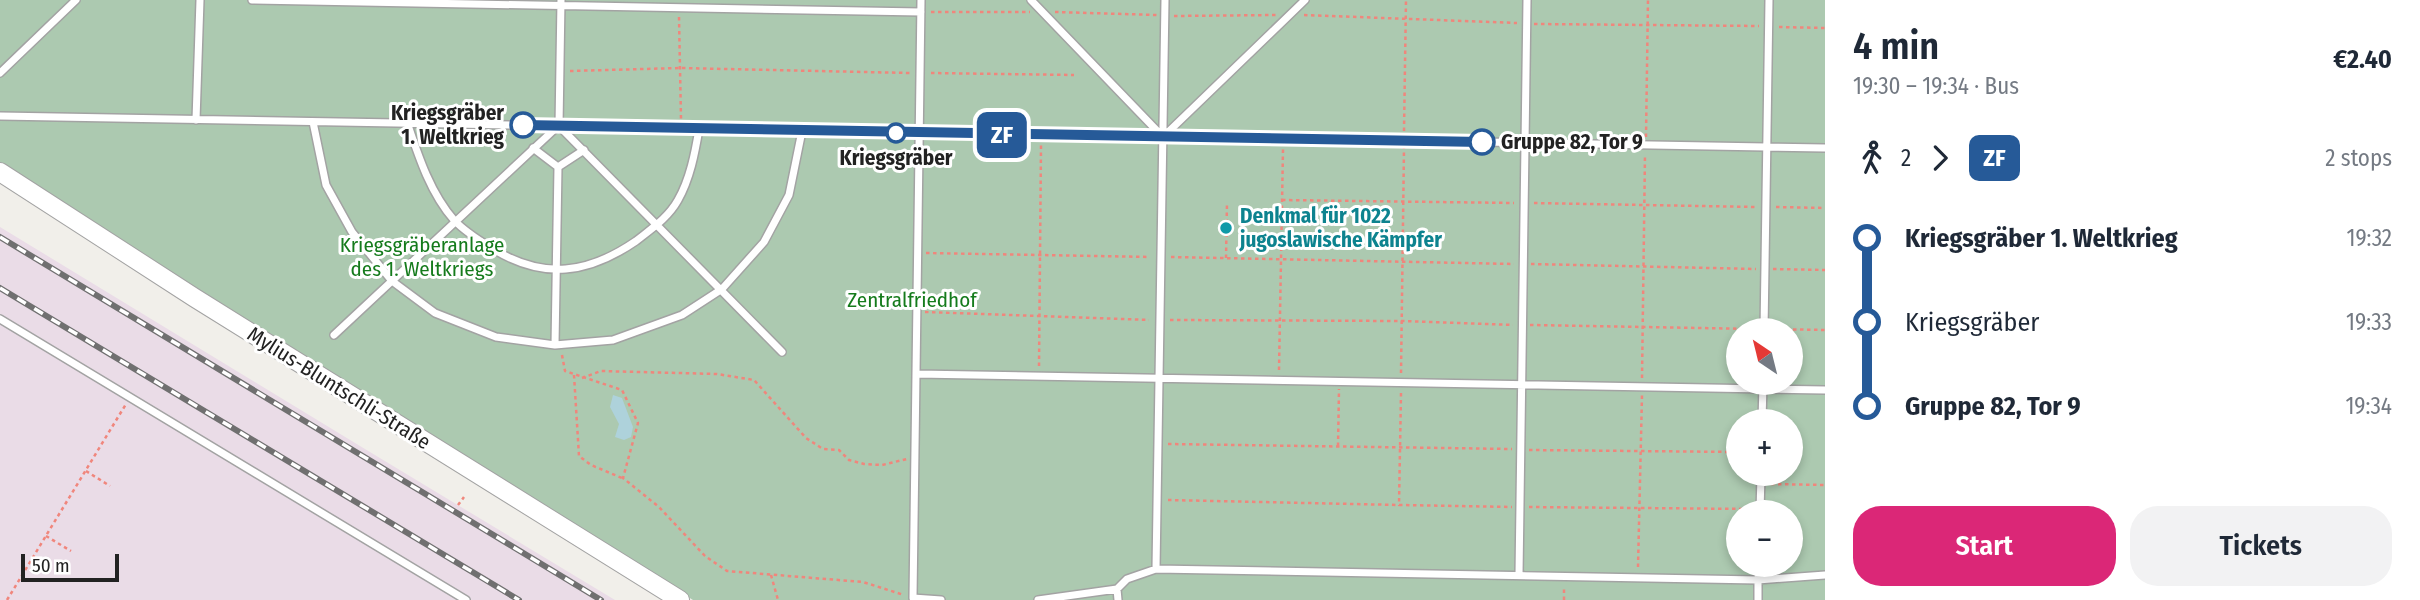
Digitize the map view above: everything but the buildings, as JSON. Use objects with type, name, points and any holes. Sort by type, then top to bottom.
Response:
[{"type":"street","name":"Mylius-Bluntschli-Straße","points":[[0,172],[195,299],[680,600]]},
{"type":"lane","points":[[0,74],[76,0]]},
{"type":"lane","points":[[196,120],[200,0]]},
{"type":"lane","points":[[252,0],[561,3],[921,12]]},
{"type":"lane","points":[[921,0],[913,598],[941,600]]},
{"type":"lane","points":[[1031,0],[1163,137]]},
{"type":"lane","points":[[1156,569],[1165,0]]},
{"type":"lane","points":[[1163,137],[1306,0]]},
{"type":"lane","points":[[1519,575],[1527,0]]},
{"type":"lane","points":[[1764,318],[1769,0]]},
{"type":"lane","points":[[561,3],[559,126],[782,352]]},
{"type":"lane","points":[[0,116],[1825,148]]},
{"type":"lane","points":[[313,122],[326,185],[352,232],[393,281],[435,313],[496,337],[558,345],[613,340],[682,315],[722,289],[764,242],[789,195],[802,131]]},
{"type":"lane","points":[[408,125],[425,170],[455,221],[476,239],[513,261],[557,272],[611,258],[658,225],[678,201],[692,163],[699,129]]},
{"type":"lane","points":[[334,335],[559,126]]},
{"type":"lane","points":[[533,148],[558,167]]},
{"type":"lane","points":[[558,167],[584,149]]},
{"type":"lane","points":[[558,167],[558,345]]},
{"type":"lane","points":[[0,319],[466,600]]},
{"type":"lane","points":[[918,374],[1339,383],[1726,386]]},
{"type":"lane","points":[[1803,389],[1825,390]]},
{"type":"lane","points":[[1038,600],[1117,589],[1127,579],[1156,569],[1758,580],[1825,575]]},
{"type":"lane","points":[[1758,577],[1758,600]]},
{"type":"lane","points":[[1117,589],[1118,600]]},
{"type":"path","points":[[1399,505],[1406,0]]},
{"type":"path","points":[[1638,578],[1648,0]]},
{"type":"path","points":[[678,8],[681,128]]},
{"type":"path","points":[[921,12],[1042,12]]},
{"type":"path","points":[[1769,27],[1825,28]]},
{"type":"path","points":[[560,71],[680,68],[1074,75]]},
{"type":"path","points":[[1039,376],[1041,135]]},
{"type":"path","points":[[1279,380],[1283,139]]},
{"type":"path","points":[[1282,200],[1825,208]]},
{"type":"path","points":[[1226,258],[1227,202]]},
{"type":"path","points":[[919,253],[1825,270]]},
{"type":"path","points":[[918,312],[1160,320],[1402,321],[1726,329]]},
{"type":"path","points":[[1803,330],[1825,330]]},
{"type":"path","points":[[558,345],[565,371],[622,390],[638,423],[623,478]]},
{"type":"path","points":[[582,378],[601,370],[717,374],[754,380],[806,438],[823,449],[839,450],[849,460],[873,465],[916,456]]},
{"type":"path","points":[[574,374],[579,456],[592,465],[623,478],[659,507],[705,555],[727,571],[863,582],[913,598]]},
{"type":"path","points":[[1338,446],[1339,383]]},
{"type":"path","points":[[7,600],[125,404]]},
{"type":"path","points":[[1158,443],[1726,452]]},
{"type":"path","points":[[85,470],[110,486]]},
{"type":"path","points":[[1803,485],[1825,485]]},
{"type":"path","points":[[458,505],[464,497]]},
{"type":"path","points":[[1157,500],[1726,510]]},
{"type":"path","points":[[46,536],[71,551]]},
{"type":"path","points":[[771,575],[779,600]]},
{"type":"path","points":[[1564,576],[1564,600]]},
{"type":"shaded area","points":[[0,227],[360,446],[615,600],[0,600]]},
{"type":"green space","name":"Zentralfriedhof","points":[[0,0],[1825,0],[1825,600],[693,600],[0,166]]},
{"type":"water","points":[[613,395],[622,398],[633,427],[631,437],[624,440],[615,437],[619,424],[610,407]]},
{"type":"railway","points":[[0,237],[601,600]]},
{"type":"railway","points":[[0,288],[519,600]]},
{"type":"bus line","name":"ZF","points":[[523,125],[1482,142]]},
{"type":"place","name":"Kriegsgräber 1. Weltkrieg","points":[[523,125]]},
{"type":"place","name":"Kriegsgräber","points":[[896,133]]},
{"type":"place","name":"Gruppe 82, Tor 9","points":[[1482,142]]},
{"type":"place","name":"Denkmal für 1022 jugoslawische Kämpfer","points":[[1226,228]]},
{"type":"park label","name":"Kriegsgräberanlage des 1. Weltkriegs","points":[[422,257]]}]
